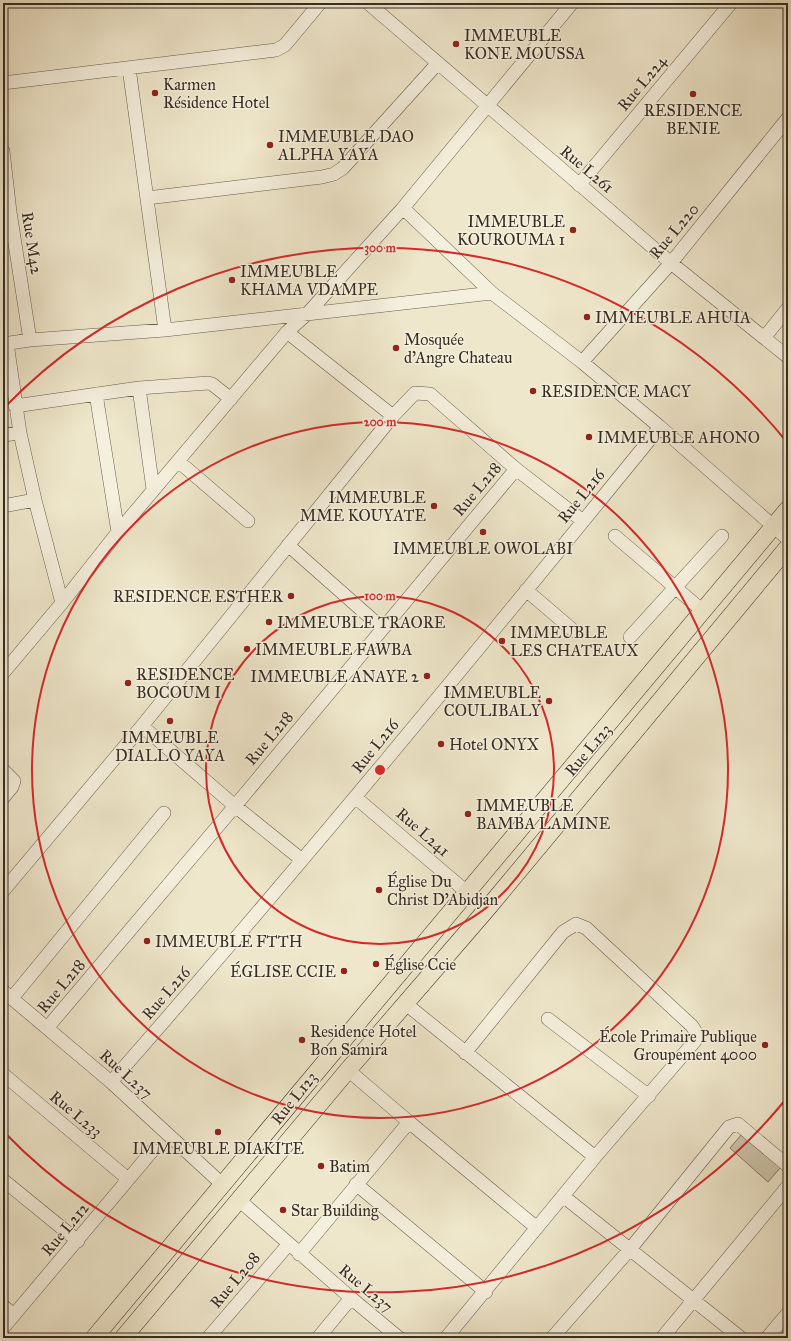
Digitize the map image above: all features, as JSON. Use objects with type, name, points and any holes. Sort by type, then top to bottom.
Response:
[{"type":"main road","name":"Rue L123","points":[[94,1338],[224,1185],[328,1057],[468,893],[788,510]]},
{"type":"main road","name":"Rue L123","points":[[123,1338],[348,1070],[488,909],[788,547]]},
{"type":"street","points":[[3,83],[276,50],[285,45],[320,3]]},
{"type":"street","name":"Rue L261","points":[[368,3],[437,64],[671,263],[788,357]]},
{"type":"street","name":"Rue L224","points":[[579,185],[732,3]]},
{"type":"street","points":[[3,673],[62,603],[118,532],[287,332],[308,313],[403,208],[488,107],[566,5]]},
{"type":"street","points":[[147,198],[322,177],[334,174],[343,168],[437,64]]},
{"type":"street","points":[[129,68],[165,330]]},
{"type":"street","name":"Rue L220","points":[[582,362],[671,263],[788,118]]},
{"type":"street","name":"Rue M42","points":[[3,151],[6,212],[30,340]]},
{"type":"street","points":[[403,208],[492,293],[582,362],[660,427],[788,539]]},
{"type":"street","points":[[62,603],[35,500],[20,433],[5,344],[30,340],[165,330],[492,293]]},
{"type":"street","points":[[764,338],[788,308]]},
{"type":"street","points":[[287,332],[393,416]]},
{"type":"street","points":[[15,406],[139,388],[208,383],[212,384],[232,398]]},
{"type":"street","points":[[139,388],[154,489]]},
{"type":"street","points":[[3,891],[142,726],[393,416],[415,393],[430,394],[516,469],[583,521]]},
{"type":"street","points":[[96,394],[118,532]]},
{"type":"street","name":"Rue L216","points":[[111,1082],[202,978],[355,797],[660,427]]},
{"type":"street","points":[[3,435],[20,433]]},
{"type":"street","points":[[178,461],[248,521]]},
{"type":"street","name":"Rue L218","points":[[48,1027],[235,806],[516,469]]},
{"type":"street","points":[[3,506],[35,500]]},
{"type":"street","points":[[615,536],[676,586],[704,612]]},
{"type":"street","points":[[630,637],[722,536]]},
{"type":"street","points":[[288,545],[382,628]]},
{"type":"street","points":[[526,590],[574,631]]},
{"type":"street","points":[[142,726],[235,806],[302,860]]},
{"type":"street","points":[[3,770],[14,781],[12,787],[3,798]]},
{"type":"street","name":"Rue L241","points":[[355,797],[468,893]]},
{"type":"street","points":[[7,994],[164,813]]},
{"type":"street","points":[[446,1338],[486,1292],[595,1157],[695,1041],[697,1034],[692,1026],[586,928],[576,924],[563,932],[465,1053]]},
{"type":"street","name":"Rue L237","points":[[7,994],[48,1027],[111,1082],[224,1185]]},
{"type":"street","points":[[406,1004],[595,1157]]},
{"type":"street","points":[[548,1019],[649,1096]]},
{"type":"street","points":[[348,1070],[537,1228]]},
{"type":"street","name":"Rue L233","points":[[3,1074],[128,1179]]},
{"type":"street","points":[[299,1254],[409,1122]]},
{"type":"street","points":[[552,1338],[631,1248],[729,1127],[734,1124],[738,1124],[788,1166]]},
{"type":"street","name":"Rue L212","points":[[3,1328],[78,1241],[153,1150]]},
{"type":"street","points":[[3,1180],[78,1241]]},
{"type":"street","points":[[356,1184],[486,1292]]},
{"type":"street","points":[[662,1338],[788,1186]]},
{"type":"street","points":[[563,1196],[631,1248],[741,1338]]},
{"type":"street","name":"Rue L237","points":[[239,1200],[288,1245],[400,1338]]},
{"type":"street","name":"Rue L208","points":[[208,1338],[288,1245]]},
{"type":"street","points":[[318,1338],[351,1298]]},
{"type":"street","points":[[3,1306],[14,1315]]},
{"type":"street","points":[[767,1338],[788,1313]]},
{"type":"shaded area","points":[[742,1134],[781,1167],[768,1182],[730,1148]]},
{"type":"place","name":"IMMEUBLE KONE MOUSSA","points":[[456,44]]},
{"type":"place","name":"Karmen Résidence Hotel","points":[[155,93]]},
{"type":"place","name":"RESIDENCE BENIE","points":[[693,94]]},
{"type":"place","name":"IMMEUBLE DAO ALPHA YAYA","points":[[270,145]]},
{"type":"place","name":"IMMEUBLE KOUROUMA 1","points":[[573,230]]},
{"type":"place","name":"IMMEUBLE KHAMA VDAMPE","points":[[232,280]]},
{"type":"place","name":"IMMEUBLE AHUIA","points":[[587,317]]},
{"type":"place","name":"Mosquée d'Angre Chateau","points":[[396,348]]},
{"type":"place","name":"RESIDENCE MACY","points":[[533,391]]},
{"type":"place","name":"IMMEUBLE AHONO","points":[[589,437]]},
{"type":"place","name":"IMMEUBLE MME KOUYATE","points":[[434,506]]},
{"type":"place","name":"IMMEUBLE OWOLABI","points":[[483,532]]},
{"type":"place","name":"RESIDENCE ESTHER","points":[[291,596]]},
{"type":"place","name":"IMMEUBLE TRAORE","points":[[269,622]]},
{"type":"place","name":"IMMEUBLE LES CHATEAUX","points":[[502,641]]},
{"type":"place","name":"IMMEUBLE FAWBA","points":[[247,649]]},
{"type":"place","name":"IMMEUBLE ANAYE 2","points":[[427,676]]},
{"type":"place","name":"RESIDENCE BOCOUM I","points":[[128,683]]},
{"type":"place","name":"IMMEUBLE COULIBALY","points":[[549,701]]},
{"type":"place","name":"IMMEUBLE DIALLO YAYA","points":[[170,721]]},
{"type":"place","name":"Hotel ONYX","points":[[441,744]]},
{"type":"place","name":"IMMEUBLE BAMBA LAMINE","points":[[468,814]]},
{"type":"place","name":"Église Du Christ D'Abidjan","points":[[379,890]]},
{"type":"place","name":"IMMEUBLE FTTH","points":[[147,941]]},
{"type":"place","name":"Église Ccie","points":[[376,964]]},
{"type":"place","name":"ÉGLISE CCIE","points":[[344,971]]},
{"type":"place","name":"Residence Hotel Bon Samira","points":[[302,1040]]},
{"type":"place","name":"École Primaire Publique Groupement 4000","points":[[765,1045]]},
{"type":"place","name":"IMMEUBLE DIAKITE","points":[[218,1132]]},
{"type":"place","name":"Batim","points":[[321,1166]]},
{"type":"place","name":"Star Building","points":[[283,1210]]}]
